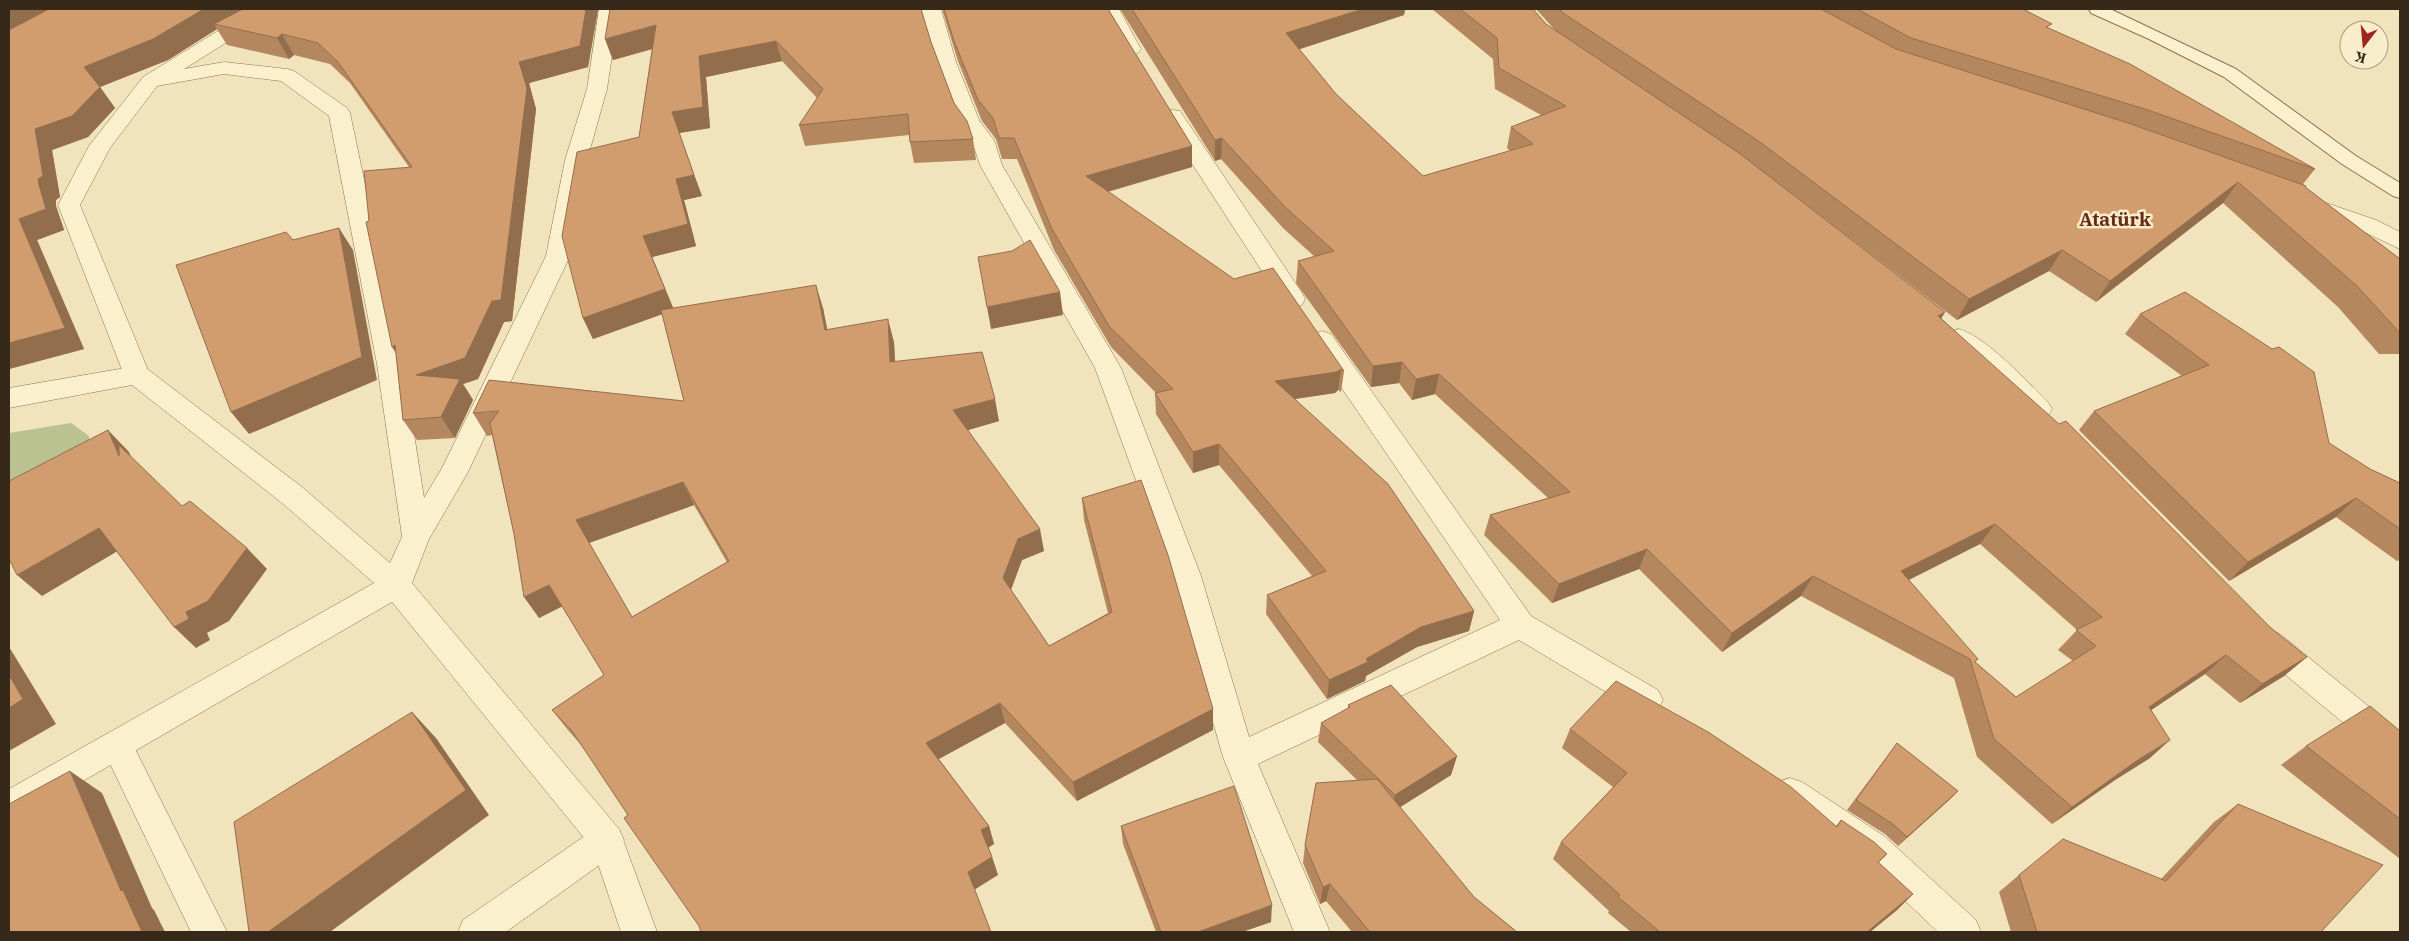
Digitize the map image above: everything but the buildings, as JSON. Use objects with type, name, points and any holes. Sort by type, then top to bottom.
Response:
[{"type":"street","points":[[276,9],[233,30],[150,81],[100,146],[69,205],[137,375],[292,495],[396,585],[607,840],[639,932]]},
{"type":"street","points":[[9,806],[396,585],[416,536],[454,472],[558,256],[576,160],[597,89],[610,9]]},
{"type":"street","points":[[931,9],[946,62],[970,123],[983,140],[991,165],[1108,368],[1186,576],[1240,757],[1312,932]]},
{"type":"street","points":[[1109,9],[1143,68]]},
{"type":"street","points":[[150,81],[224,68],[287,76],[339,113],[390,364],[416,536]]},
{"type":"street","points":[[1158,92],[1270,266],[1520,625],[1675,718]]},
{"type":"street","points":[[2294,198],[2368,225],[2400,241]]},
{"type":"street","points":[[1937,321],[2000,370],[2056,426]]},
{"type":"street","points":[[9,398],[137,375]]},
{"type":"street","points":[[1240,757],[1520,625]]},
{"type":"street","points":[[2255,630],[2400,750]]},
{"type":"street","points":[[117,744],[209,932]]},
{"type":"street","points":[[1766,776],[1872,847],[1963,932]]},
{"type":"street","points":[[476,932],[607,840]]},
{"type":"lane","points":[[2097,9],[2156,35],[2230,73],[2349,160],[2400,192]]},
{"type":"green space","points":[[71,423],[89,436],[91,456],[9,498],[9,433]]},
{"type":"district","name":"Atatürk","points":[[2115,219]]}]
